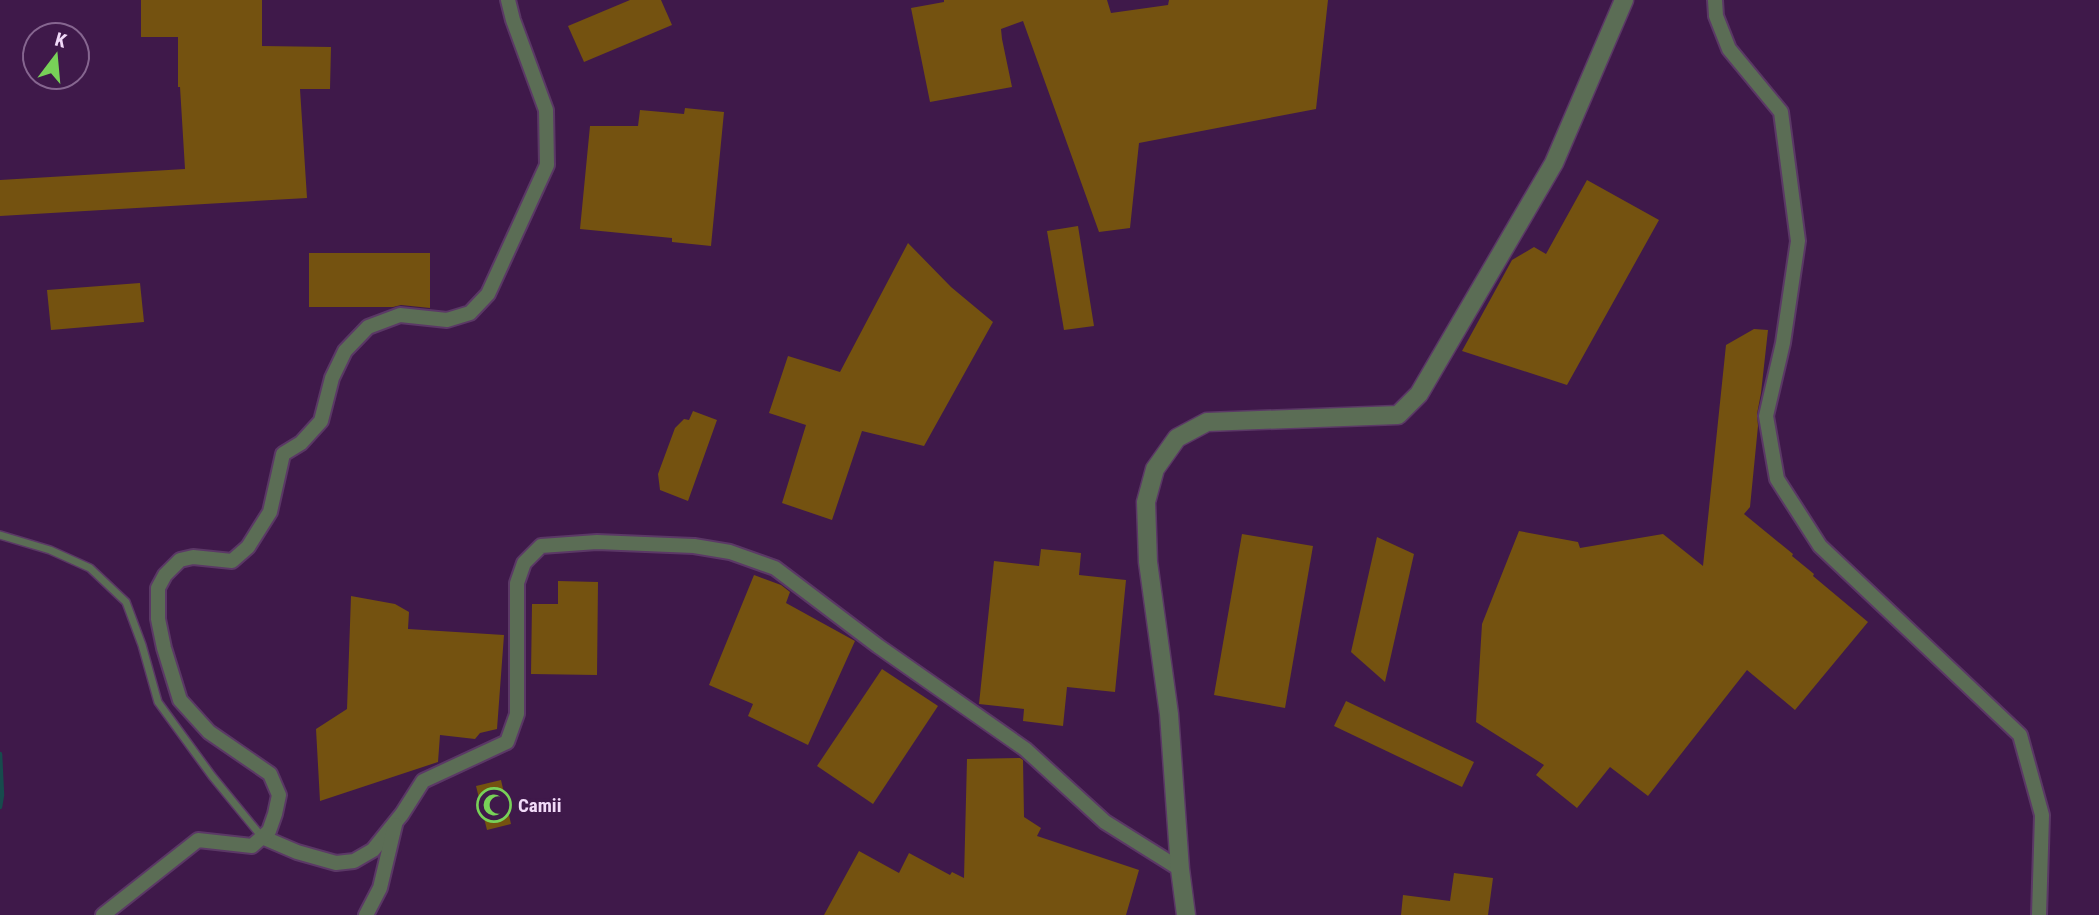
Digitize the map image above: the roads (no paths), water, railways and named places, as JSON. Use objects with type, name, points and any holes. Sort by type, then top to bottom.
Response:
[{"type":"street","points":[[103,915],[198,841],[252,846],[269,831],[279,794],[270,774],[209,732],[180,700],[158,619],[158,588],[165,575],[180,560],[193,557],[232,561],[248,547],[270,512],[284,454],[301,443],[321,421],[332,378],[345,351],[368,327],[401,315],[447,320],[458,317],[470,313],[488,294],[547,165],[545,110],[508,0]]},
{"type":"street","points":[[1186,915],[1180,869],[1169,714],[1148,562],[1146,502],[1155,469],[1177,438],[1207,422],[1398,415],[1419,394],[1554,163],[1624,0]]},
{"type":"street","points":[[1715,0],[1716,16],[1729,49],[1781,112],[1798,241],[1783,343],[1766,416],[1777,479],[1819,546],[2020,735],[2042,816],[2039,915]]},
{"type":"street","points":[[262,837],[297,852],[336,863],[354,861],[373,850],[423,781],[507,742],[517,714],[517,583],[524,563],[541,546],[597,542],[694,546],[730,552],[775,568],[878,646],[1025,749],[1105,822],[1180,869]]},
{"type":"street","points":[[366,915],[380,888],[397,820]]},
{"type":"lane","points":[[0,535],[50,550],[90,568],[126,602],[142,645],[158,702],[212,776],[262,837]]},
{"type":"waterway","points":[[0,754],[0,807]]},
{"type":"place","name":"Camii","points":[[494,805]]}]
